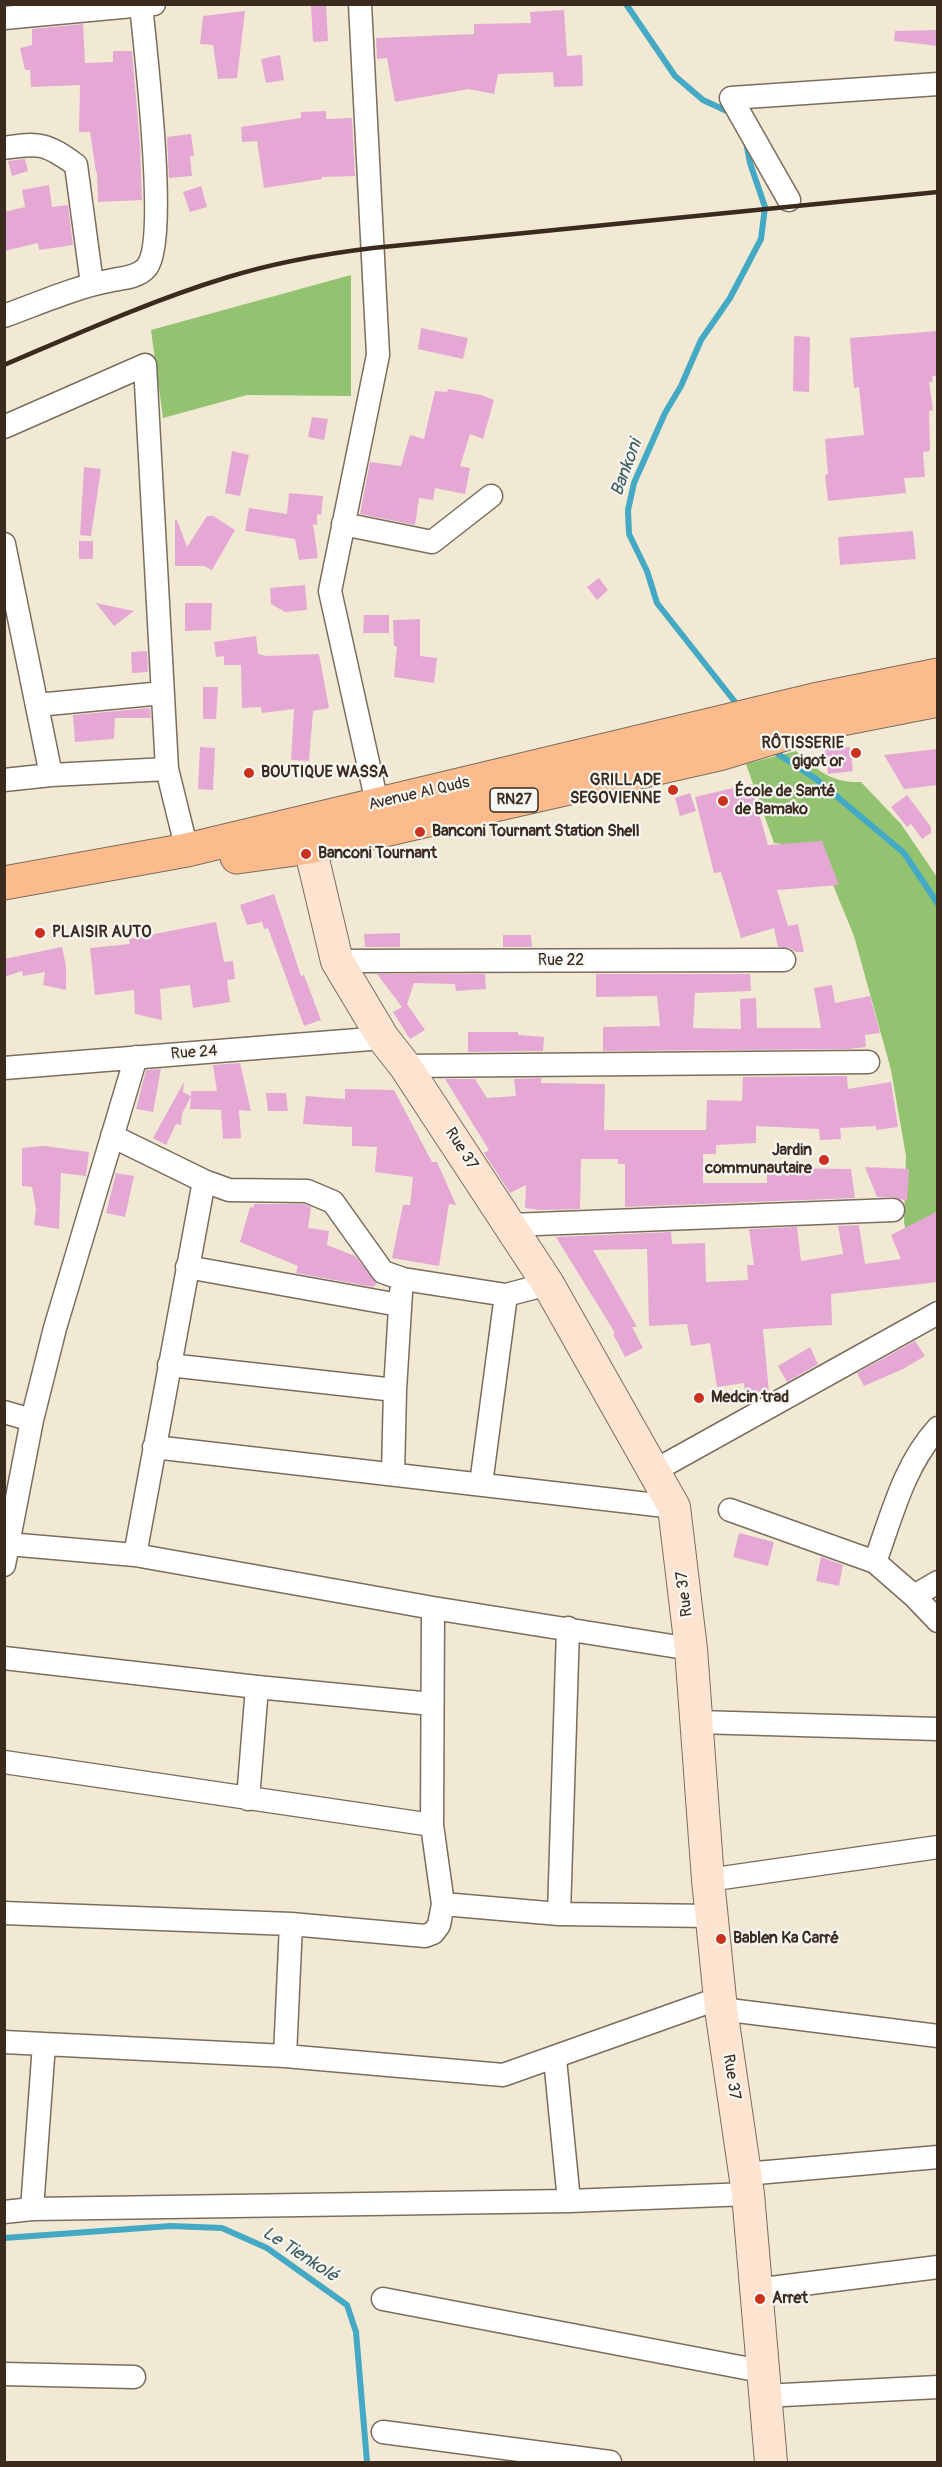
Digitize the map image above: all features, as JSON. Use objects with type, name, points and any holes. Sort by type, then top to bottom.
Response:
[{"type":"main road","name":"Avenue Al Quds","points":[[4,883],[187,850],[309,834],[718,754],[817,712],[938,675]]},
{"type":"main road","name":"Avenue Al Quds","points":[[4,902],[244,856],[309,834],[376,803],[694,728],[817,712],[938,700]]},
{"type":"main road","name":"Rue 37","points":[[309,834],[337,962],[382,1038],[405,1066],[548,1284],[674,1507],[691,1649],[711,1916],[720,2004],[746,2184],[771,2463]]},
{"type":"street","points":[[4,18],[154,4]]},
{"type":"street","points":[[360,4],[378,354],[330,591],[376,803]]},
{"type":"street","points":[[4,316],[92,284],[137,275],[147,267],[152,257],[158,194],[141,5]]},
{"type":"street","points":[[789,200],[731,98],[938,84]]},
{"type":"street","points":[[4,148],[30,144],[53,148],[76,165],[92,284]]},
{"type":"street","points":[[4,427],[145,365],[167,769],[187,850]]},
{"type":"street","points":[[343,524],[432,542],[491,496]]},
{"type":"street","points":[[4,544],[51,775]]},
{"type":"street","points":[[37,705],[163,693]]},
{"type":"street","points":[[4,780],[51,775],[167,769]]},
{"type":"street","name":"Rue 22","points":[[337,962],[784,960]]},
{"type":"street","name":"Rue 24","points":[[4,1068],[382,1038]]},
{"type":"street","points":[[136,1057],[55,1328],[32,1420],[6,1555],[135,1556],[433,1608],[691,1649]]},
{"type":"street","points":[[405,1066],[868,1062]]},
{"type":"street","points":[[112,1136],[204,1181],[229,1190],[307,1191],[319,1194],[333,1202],[383,1272],[403,1279],[506,1295],[548,1284]]},
{"type":"street","points":[[135,1556],[204,1181]]},
{"type":"street","points":[[511,1225],[893,1210]]},
{"type":"street","points":[[187,1268],[399,1305]]},
{"type":"street","points":[[393,1474],[394,1390],[399,1305],[403,1279]]},
{"type":"street","points":[[481,1484],[506,1295]]},
{"type":"street","points":[[654,1471],[938,1313]]},
{"type":"street","points":[[169,1365],[394,1390]]},
{"type":"street","points":[[4,1413],[32,1420]]},
{"type":"street","points":[[875,1562],[918,1450],[938,1428]]},
{"type":"street","points":[[154,1447],[674,1507]]},
{"type":"street","points":[[730,1510],[875,1562],[914,1596],[938,1621]]},
{"type":"street","points":[[914,1596],[938,1582]]},
{"type":"street","points":[[4,1913],[291,1924],[425,1936],[433,1933],[439,1926],[443,1904],[432,1825],[433,1608]]},
{"type":"street","points":[[560,1914],[568,1628]]},
{"type":"street","points":[[4,1658],[432,1704]]},
{"type":"street","points":[[248,1799],[257,1687]]},
{"type":"street","points":[[697,1722],[938,1729]]},
{"type":"street","points":[[4,1762],[432,1825]]},
{"type":"street","points":[[708,1880],[938,1847]]},
{"type":"street","points":[[443,1904],[560,1914],[711,1916]]},
{"type":"street","points":[[285,2056],[291,1924]]},
{"type":"street","points":[[4,2042],[285,2056],[503,2075],[720,2004],[938,2036]]},
{"type":"street","points":[[32,2209],[44,2044]]},
{"type":"street","points":[[555,2058],[569,2201]]},
{"type":"street","points":[[4,2212],[32,2209],[569,2201],[746,2184],[938,2157]]},
{"type":"street","points":[[755,2290],[938,2267]]},
{"type":"street","points":[[383,2299],[763,2383],[938,2387]]},
{"type":"street","points":[[4,2374],[134,2377]]},
{"type":"street","points":[[383,2432],[610,2463]]},
{"type":"green space","points":[[351,275],[351,396],[247,395],[163,418],[151,330]]},
{"type":"green space","points":[[796,751],[833,778],[861,782],[901,824],[937,877],[937,1230],[907,1235],[904,1223],[906,1156],[891,1070],[854,936],[819,851],[809,847],[774,843],[746,764]]},
{"type":"building","points":[[326,4],[328,41],[313,42],[311,5]]},
{"type":"building","points":[[564,10],[567,56],[582,55],[583,86],[554,87],[553,72],[498,74],[494,94],[469,89],[395,102],[387,58],[377,59],[376,38],[474,34],[474,24],[531,23],[530,12]]},
{"type":"building","points":[[245,11],[237,78],[218,79],[213,45],[200,44],[203,16]]},
{"type":"building","points":[[83,24],[85,63],[113,62],[113,51],[132,51],[142,200],[98,202],[97,172],[90,132],[79,132],[80,85],[31,87],[30,70],[25,70],[20,48],[32,45],[32,29]]},
{"type":"building","points":[[938,30],[938,46],[894,41],[895,31]]},
{"type":"building","points":[[280,55],[284,80],[266,83],[261,59]]},
{"type":"building","points":[[326,111],[326,119],[352,118],[355,176],[321,177],[322,179],[264,188],[257,141],[242,142],[241,127],[301,118],[301,112]]},
{"type":"building","points":[[191,134],[194,156],[190,156],[192,176],[169,178],[167,137]]},
{"type":"building","points":[[25,159],[28,171],[12,176],[8,161]]},
{"type":"building","points":[[49,185],[52,207],[68,205],[73,245],[39,250],[38,243],[4,251],[4,212],[25,207],[22,190]]},
{"type":"building","points":[[201,186],[207,207],[190,212],[183,192]]},
{"type":"building","points":[[421,328],[468,338],[463,359],[418,349]]},
{"type":"building","points":[[938,331],[938,376],[932,376],[933,382],[929,382],[933,410],[929,411],[930,451],[923,452],[925,477],[904,478],[906,493],[828,501],[825,439],[864,435],[859,387],[854,388],[850,338]]},
{"type":"building","points":[[794,336],[810,337],[809,392],[793,391]]},
{"type":"building","points":[[448,389],[481,395],[494,400],[483,439],[470,434],[460,466],[470,468],[465,494],[435,488],[433,500],[419,498],[415,525],[360,514],[370,462],[401,466],[410,435],[424,439],[435,391],[447,392]]},
{"type":"building","points":[[312,417],[328,419],[324,440],[308,437]]},
{"type":"building","points":[[232,451],[249,455],[240,496],[225,493]]},
{"type":"building","points":[[84,467],[101,469],[91,536],[80,535]]},
{"type":"building","points":[[289,493],[323,496],[321,515],[317,514],[317,525],[313,524],[318,558],[299,560],[295,539],[245,531],[249,508],[287,514]]},
{"type":"building","points":[[207,516],[213,516],[235,530],[212,570],[204,566],[175,566],[175,520],[177,520],[187,547]]},
{"type":"building","points":[[913,531],[916,559],[840,565],[838,537]]},
{"type":"building","points":[[79,541],[93,541],[93,559],[79,559]]},
{"type":"building","points":[[599,578],[608,590],[597,600],[587,587]]},
{"type":"building","points":[[305,585],[307,610],[285,612],[271,604],[270,588]]},
{"type":"building","points":[[96,603],[134,611],[114,626]]},
{"type":"building","points":[[185,603],[212,603],[211,630],[185,631]]},
{"type":"building","points":[[364,615],[389,615],[389,633],[363,633]]},
{"type":"building","points":[[420,619],[420,656],[437,658],[434,683],[394,677],[397,646],[394,646],[393,620]]},
{"type":"building","points":[[256,636],[258,654],[266,656],[319,654],[329,708],[313,711],[309,761],[291,760],[294,709],[262,713],[261,707],[242,708],[241,665],[224,665],[224,656],[216,657],[214,642]]},
{"type":"building","points":[[147,651],[148,672],[132,673],[131,652]]},
{"type":"building","points":[[203,687],[218,687],[216,719],[203,719]]},
{"type":"building","points":[[150,708],[151,718],[115,718],[114,739],[75,742],[73,715]]},
{"type":"building","points":[[200,747],[215,748],[213,790],[198,789]]},
{"type":"building","points":[[850,747],[853,771],[828,774],[825,749]]},
{"type":"building","points":[[938,749],[938,785],[904,789],[884,755]]},
{"type":"building","points":[[751,784],[768,845],[822,841],[839,885],[777,890],[788,926],[798,924],[804,952],[778,947],[774,928],[741,938],[721,872],[714,873],[695,797]]},
{"type":"building","points":[[690,793],[696,811],[680,816],[675,798]]},
{"type":"building","points":[[907,795],[931,827],[931,833],[922,839],[911,824],[907,827],[891,807]]},
{"type":"building","points":[[274,894],[301,976],[304,975],[321,1020],[304,1026],[268,928],[264,929],[262,922],[247,925],[240,905]]},
{"type":"building","points":[[216,922],[224,962],[233,961],[235,979],[227,980],[230,1002],[193,1008],[190,985],[160,989],[162,1020],[135,1014],[134,990],[95,995],[90,948],[130,944],[129,939]]},
{"type":"building","points":[[400,933],[400,947],[365,947],[364,934]]},
{"type":"building","points":[[503,935],[531,935],[532,947],[503,947]]},
{"type":"building","points":[[62,947],[66,966],[66,990],[43,985],[45,972],[23,976],[22,971],[4,977],[4,959]]},
{"type":"building","points":[[377,974],[485,974],[486,989],[456,991],[455,984],[414,983],[407,1004],[425,1030],[410,1039],[393,1012],[402,1007]]},
{"type":"building","points":[[596,974],[750,974],[751,991],[695,993],[693,1028],[741,1029],[740,999],[756,998],[757,1028],[821,1028],[814,988],[832,985],[835,1003],[870,996],[880,1033],[865,1035],[866,1047],[848,1049],[603,1051],[603,1027],[660,1026],[657,996],[596,997]]},
{"type":"building","points":[[468,1032],[518,1032],[518,1035],[544,1037],[543,1051],[468,1052]]},
{"type":"building","points":[[240,1063],[251,1111],[239,1110],[241,1138],[223,1139],[221,1110],[190,1109],[191,1091],[217,1091],[213,1065]]},
{"type":"building","points":[[161,1069],[153,1112],[136,1109],[146,1070]]},
{"type":"building","points":[[847,1076],[848,1089],[891,1082],[898,1127],[876,1130],[876,1126],[840,1128],[841,1139],[820,1140],[819,1129],[756,1126],[756,1143],[716,1145],[716,1154],[703,1154],[703,1183],[767,1183],[767,1168],[851,1169],[855,1198],[625,1207],[625,1164],[618,1164],[618,1159],[581,1159],[580,1209],[540,1210],[525,1208],[526,1185],[510,1193],[484,1153],[489,1150],[445,1079],[475,1079],[487,1098],[516,1096],[514,1079],[541,1078],[541,1083],[605,1084],[604,1130],[706,1130],[707,1100],[742,1101],[743,1077]]},
{"type":"building","points":[[184,1082],[183,1092],[191,1096],[182,1114],[181,1125],[176,1124],[166,1145],[153,1138]]},
{"type":"building","points":[[345,1089],[394,1090],[432,1162],[437,1162],[456,1205],[449,1204],[439,1266],[392,1258],[403,1205],[410,1205],[413,1177],[375,1172],[377,1147],[352,1146],[352,1127],[303,1124],[306,1096],[345,1099]]},
{"type":"building","points":[[266,1093],[286,1093],[288,1111],[268,1111]]},
{"type":"building","points":[[44,1146],[89,1152],[86,1176],[61,1173],[59,1229],[34,1225],[36,1209],[32,1187],[22,1186],[22,1148]]},
{"type":"building","points":[[865,1167],[909,1169],[907,1201],[893,1197],[877,1197]]},
{"type":"building","points":[[116,1173],[134,1176],[125,1217],[106,1213]]},
{"type":"building","points":[[254,1204],[304,1204],[311,1207],[308,1228],[329,1231],[327,1245],[355,1256],[377,1284],[373,1287],[296,1273],[298,1266],[240,1242],[250,1207],[253,1208]]},
{"type":"building","points":[[938,1211],[938,1282],[831,1294],[832,1325],[763,1329],[769,1392],[746,1404],[744,1383],[717,1387],[710,1343],[691,1346],[687,1324],[649,1326],[647,1249],[593,1250],[637,1327],[632,1327],[643,1348],[625,1357],[613,1334],[615,1333],[556,1237],[671,1232],[672,1244],[705,1243],[706,1282],[748,1280],[747,1265],[754,1265],[749,1229],[797,1227],[801,1261],[843,1254],[838,1226],[859,1225],[865,1264],[901,1259],[891,1235]]},
{"type":"building","points":[[915,1341],[925,1356],[903,1369],[864,1386],[857,1373]]},
{"type":"building","points":[[810,1347],[818,1364],[787,1382],[778,1366]]},
{"type":"building","points":[[739,1533],[774,1542],[768,1566],[733,1557]]},
{"type":"building","points":[[821,1557],[843,1565],[839,1586],[816,1581]]},
{"type":"waterway","name":"Bankoni","points":[[626,4],[675,76],[703,100],[731,113]]},
{"type":"waterway","name":"Bankoni","points":[[739,707],[657,603],[647,571],[629,534],[628,510],[634,483],[665,413],[681,386],[701,340],[730,298],[761,239],[765,207],[750,163],[746,142]]},
{"type":"waterway","name":"Bankoni","points":[[773,747],[778,754],[816,779],[904,853],[938,904]]},
{"type":"waterway","name":"Le Tienkolé","points":[[4,2238],[171,2226],[222,2228],[267,2248],[347,2305],[356,2332],[367,2462]]},
{"type":"railway","points":[[4,365],[114,318],[197,287],[280,263],[317,256],[373,248],[938,192]]},
{"type":"place","name":"RÔTISSERIE gigot or","points":[[856,753]]},
{"type":"place","name":"BOUTIQUE WASSA","points":[[249,773]]},
{"type":"place","name":"GRILLADE SEGOVIENNE","points":[[673,790]]},
{"type":"place","name":"École de Santé de Bamako","points":[[723,801]]},
{"type":"place","name":"Banconi Tournant Station Shell","points":[[420,832]]},
{"type":"place","name":"Banconi Tournant","points":[[306,854]]},
{"type":"place","name":"PLAISIR AUTO","points":[[40,933]]},
{"type":"place","name":"Jardin communautaire","points":[[824,1160]]},
{"type":"place","name":"Medcin trad","points":[[699,1398]]},
{"type":"place","name":"Bablen Ka Carré","points":[[721,1939]]},
{"type":"place","name":"Arret","points":[[760,2299]]}]
